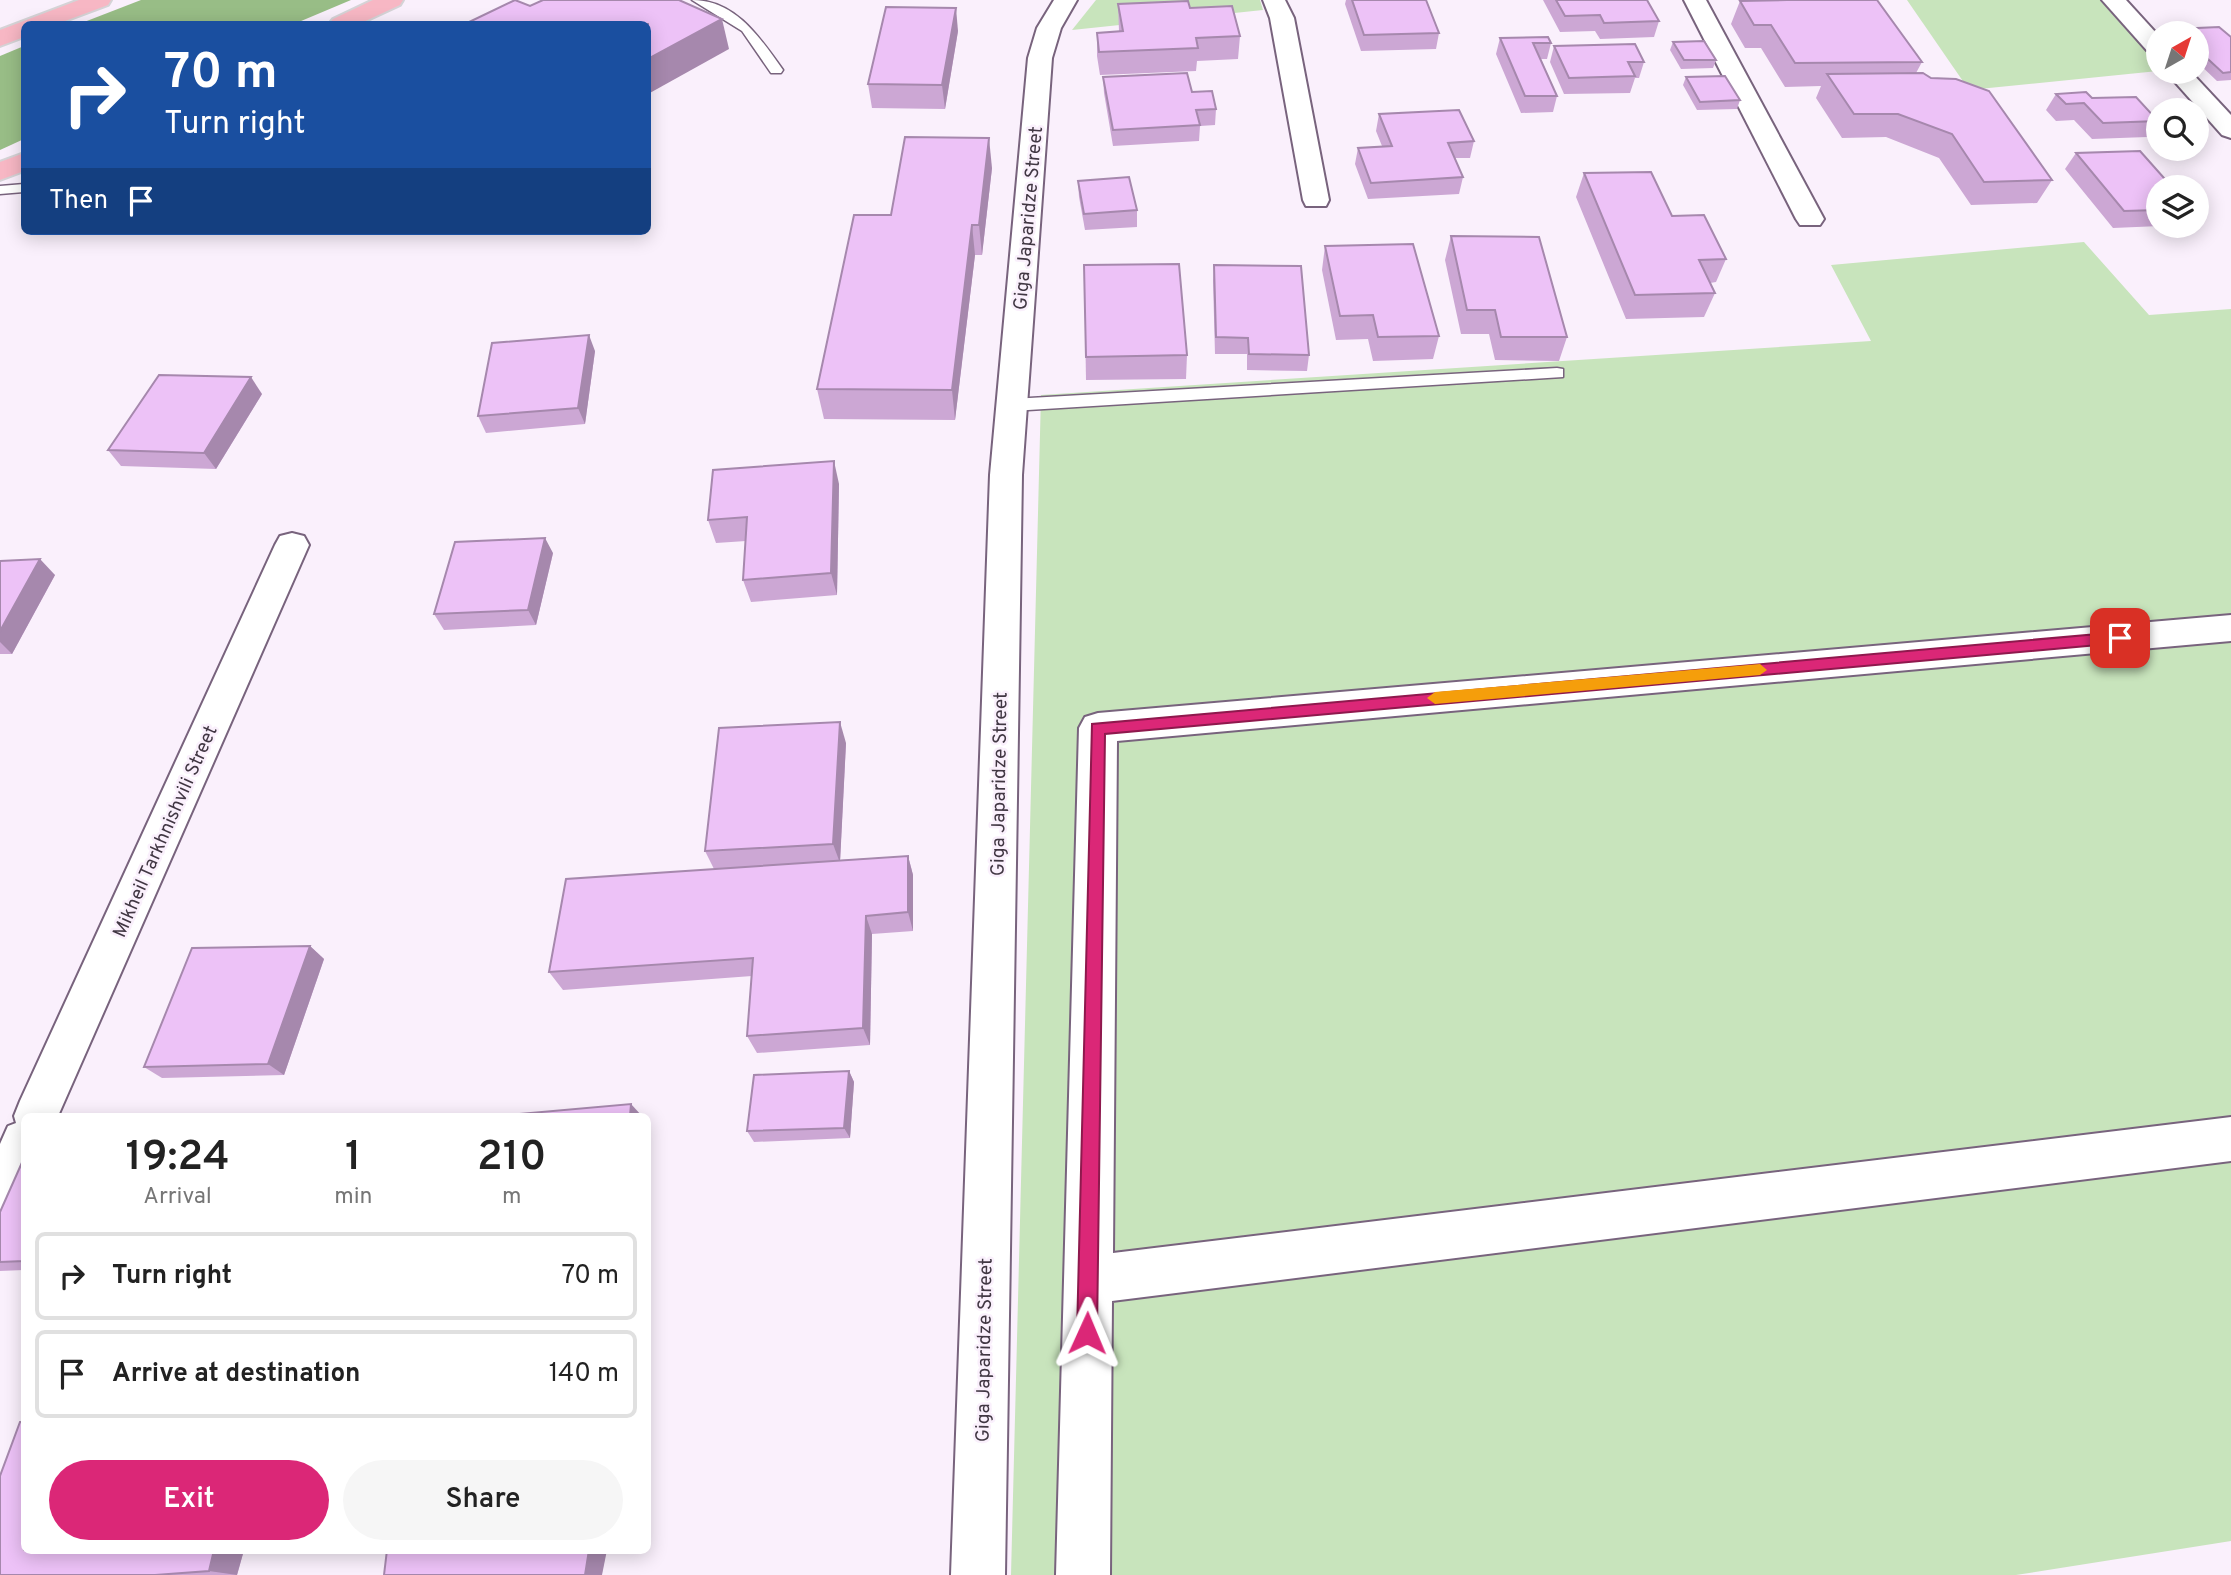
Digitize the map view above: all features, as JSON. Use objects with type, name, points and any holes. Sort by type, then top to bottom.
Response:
[{"type":"highway","points":[[45,21],[100,0]]},
{"type":"highway","points":[[347,21],[392,0]]},
{"type":"highway","points":[[0,38],[21,30]]},
{"type":"highway","points":[[0,172],[21,162]]},
{"type":"street","name":"Giga Japaridze Street","points":[[978,1575],[1006,475],[1040,58],[1043,41],[1054,17],[1066,0]]},
{"type":"street","points":[[1274,0],[1282,18],[1316,200]]},
{"type":"street","points":[[1695,0],[1810,219]]},
{"type":"street","points":[[2113,0],[2146,36]]},
{"type":"street","points":[[2189,84],[2231,130]]},
{"type":"street","name":"Mikheil Tarkhnishvili Street","points":[[37,1113],[292,545]]},
{"type":"street","points":[[1083,1575],[1098,729],[2231,628]]},
{"type":"street","points":[[1088,1280],[2231,1139]]},
{"type":"street","points":[[0,1197],[21,1149]]},
{"type":"lane","points":[[698,0],[747,28],[776,70]]},
{"type":"lane","points":[[0,190],[21,188]]},
{"type":"lane","points":[[1012,405],[1557,373]]},
{"type":"green space","points":[[141,0],[351,0],[301,21],[87,21]]},
{"type":"green space","points":[[1096,0],[1260,0],[1263,10],[1072,30]]},
{"type":"green space","points":[[1907,0],[2100,0],[2146,51],[2146,72],[1969,90]]},
{"type":"green space","points":[[21,47],[21,140],[0,150],[0,56]]},
{"type":"green space","points":[[2084,242],[2149,315],[2231,309],[2231,1541],[2016,1575],[1011,1575],[1041,395],[1871,341],[1831,265]]},
{"type":"building","points":[[515,0],[530,6],[543,0],[679,0],[722,19],[651,57],[651,21],[471,21]]},
{"type":"building","points":[[1352,0],[1426,0],[1439,33],[1364,35]]},
{"type":"building","points":[[1556,0],[1647,0],[1659,21],[1604,23],[1600,15],[1565,16]]},
{"type":"building","points":[[1877,0],[1922,62],[1795,63],[1771,25],[1754,25],[1740,1]]},
{"type":"building","points":[[1188,1],[1190,8],[1232,6],[1240,36],[1196,38],[1198,48],[1099,52],[1097,33],[1123,31],[1118,4]]},
{"type":"building","points":[[886,7],[956,8],[942,85],[868,84]]},
{"type":"building","points":[[2209,27],[2219,27],[2231,37],[2231,72],[2223,73],[2209,60]]},
{"type":"building","points":[[1548,37],[1551,43],[1533,43],[1557,96],[1525,96],[1500,38]]},
{"type":"building","points":[[1704,41],[1716,60],[1684,60],[1673,42]]},
{"type":"building","points":[[1635,44],[1644,62],[1628,62],[1635,76],[1569,78],[1554,46]]},
{"type":"building","points":[[1187,73],[1192,92],[1212,91],[1216,109],[1196,110],[1200,125],[1113,130],[1103,77]]},
{"type":"building","points":[[1923,73],[1931,78],[1956,79],[1989,91],[2052,180],[1984,182],[1952,134],[1898,114],[1854,114],[1827,74]]},
{"type":"building","points":[[1725,76],[1740,100],[1700,102],[1686,77]]},
{"type":"building","points":[[2086,92],[2092,98],[2136,97],[2146,108],[2146,121],[2103,123],[2084,103],[2066,104],[2056,94]]},
{"type":"building","points":[[1459,110],[1474,141],[1448,143],[1463,177],[1371,183],[1358,148],[1392,146],[1379,114]]},
{"type":"building","points":[[905,137],[989,138],[979,225],[972,225],[952,390],[817,389],[854,215],[891,215]]},
{"type":"building","points":[[2140,151],[2146,161],[2161,175],[2146,175],[2146,210],[2124,211],[2076,153]]},
{"type":"building","points":[[1651,172],[1672,216],[1704,215],[1726,259],[1699,260],[1715,293],[1635,295],[1584,173]]},
{"type":"building","points":[[1129,177],[1137,210],[1084,214],[1078,181]]},
{"type":"building","points":[[1451,236],[1539,237],[1567,337],[1501,337],[1495,310],[1467,310]]},
{"type":"building","points":[[1413,244],[1439,336],[1378,337],[1373,315],[1340,316],[1325,246]]},
{"type":"building","points":[[1179,264],[1187,355],[1086,357],[1084,265]]},
{"type":"building","points":[[1214,265],[1301,266],[1309,355],[1249,354],[1248,338],[1216,337]]},
{"type":"building","points":[[589,335],[578,408],[478,416],[492,343]]},
{"type":"building","points":[[159,375],[251,377],[204,453],[108,450]]},
{"type":"building","points":[[834,461],[831,573],[743,580],[747,517],[708,520],[713,470]]},
{"type":"building","points":[[545,538],[528,610],[434,614],[455,542]]},
{"type":"building","points":[[40,559],[0,631],[0,561]]},
{"type":"building","points":[[840,722],[833,844],[705,851],[719,728]]},
{"type":"building","points":[[908,856],[908,912],[866,916],[863,1028],[747,1036],[753,958],[549,972],[566,879]]},
{"type":"building","points":[[310,946],[268,1064],[144,1067],[192,948]]},
{"type":"building","points":[[849,1071],[844,1128],[747,1131],[754,1075]]},
{"type":"building","points":[[631,1104],[630,1113],[531,1113]]},
{"type":"building","points":[[21,1165],[21,1261],[0,1262],[0,1212]]},
{"type":"building","points":[[21,1422],[21,1554],[213,1554],[209,1571],[155,1575],[0,1575],[0,1476]]},
{"type":"building","points":[[387,1554],[588,1554],[585,1575],[384,1575]]},
{"type":"slow traffic","points":[[1435,698],[1760,670]]},
{"type":"route","points":[[1087,1333],[1098,729],[2120,638]]}]
